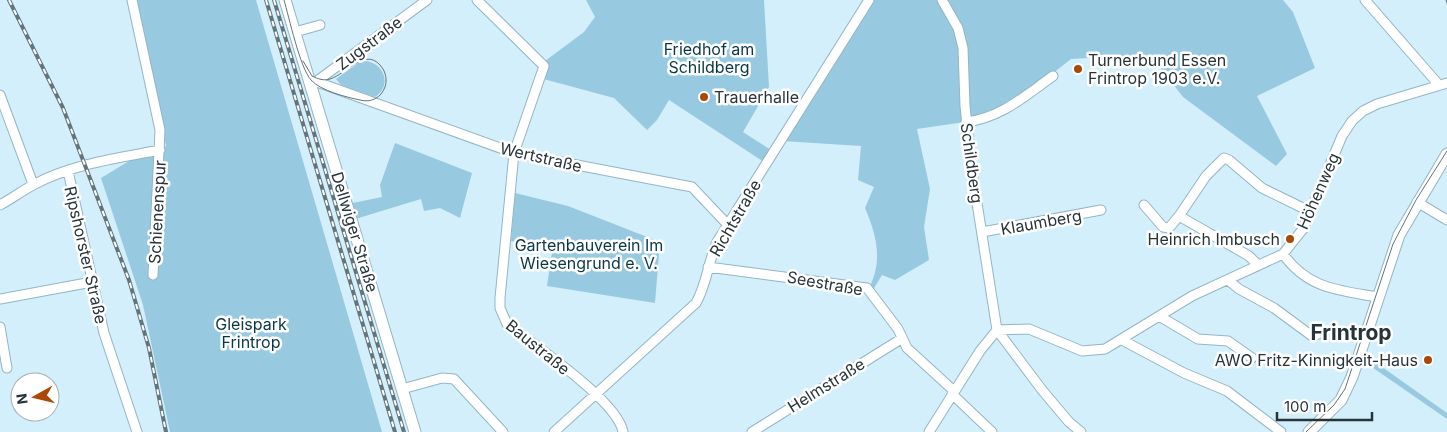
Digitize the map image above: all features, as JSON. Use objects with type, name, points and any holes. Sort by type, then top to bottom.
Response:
[{"type":"main road","name":"Dellwiger Straße","points":[[285,0],[314,83],[415,432]]},
{"type":"main road","points":[[1308,432],[1344,395],[1352,377],[1399,235],[1447,154]]},
{"type":"street","points":[[132,0],[157,110],[160,150]]},
{"type":"street","name":"Zugstraße","points":[[314,83],[427,0]]},
{"type":"street","points":[[477,0],[544,64],[514,153]]},
{"type":"street","name":"Richtstraße","points":[[554,432],[696,303],[704,286],[708,267],[717,242],[869,0]]},
{"type":"street","name":"Schildberg","points":[[942,0],[954,17],[962,39],[966,122],[997,330]]},
{"type":"street","points":[[1365,0],[1443,84]]},
{"type":"street","points":[[295,32],[320,25]]},
{"type":"street","points":[[966,122],[977,121],[1007,110],[1053,76]]},
{"type":"street","name":"Wertstraße","points":[[314,83],[514,153],[692,188],[728,224]]},
{"type":"street","name":"Höhenweg","points":[[997,330],[1029,329],[1088,352],[1105,349],[1192,296],[1283,254],[1299,235],[1311,212],[1342,136],[1356,117],[1377,104],[1443,84]]},
{"type":"street","points":[[0,95],[34,184]]},
{"type":"street","name":"Ripshorster Straße","points":[[137,432],[113,366],[92,282],[68,171],[89,164],[160,150]]},
{"type":"street","name":"Schienenspur","points":[[153,275],[160,150]]},
{"type":"street","name":"Baustraße","points":[[514,153],[500,298],[502,318],[595,394],[616,416],[623,432]]},
{"type":"street","points":[[1144,205],[1166,229],[1172,226],[1206,176],[1224,158],[1229,160],[1262,188],[1311,212]]},
{"type":"street","points":[[0,206],[34,184],[68,171]]},
{"type":"street","points":[[1417,202],[1447,220]]},
{"type":"street","name":"Klaumberg","points":[[982,232],[1100,210]]},
{"type":"street","points":[[1179,216],[1249,256],[1258,265]]},
{"type":"street","points":[[1283,254],[1304,276],[1317,284],[1377,297]]},
{"type":"street","name":"Seestraße","points":[[708,267],[867,288],[920,362],[992,432]]},
{"type":"street","points":[[1228,280],[1239,290],[1274,308],[1312,336],[1318,334]]},
{"type":"street","points":[[0,299],[92,282]]},
{"type":"street","points":[[1159,316],[1198,339],[1228,341],[1252,358]]},
{"type":"street","points":[[0,327],[7,368]]},
{"type":"street","points":[[929,432],[936,414],[997,330],[1069,422],[1081,432]]},
{"type":"street","name":"Helmstraße","points":[[752,432],[901,338]]},
{"type":"street","points":[[1122,340],[1184,373],[1227,391],[1281,432]]},
{"type":"street","points":[[402,389],[442,378],[454,379],[503,432]]},
{"type":"green space","name":"Gleispark Frintrop","points":[[136,0],[256,0],[382,432],[170,432],[143,305],[101,178],[134,158],[151,155],[166,146]]},
{"type":"green space","name":"Friedhof am Schildberg","points":[[586,0],[764,0],[769,87],[743,132],[774,152],[767,164],[669,100],[657,120],[647,130],[614,98],[540,78],[545,61],[584,32],[595,17]]},
{"type":"green space","points":[[872,0],[1283,0],[1293,12],[1315,68],[1257,96],[1287,154],[1276,166],[1183,97],[1159,66],[1104,57],[1071,59],[1006,110],[978,120],[917,129],[930,189],[924,227],[929,260],[895,280],[882,275],[873,290],[869,288],[876,268],[877,248],[873,229],[865,208],[874,187],[858,180],[861,146],[782,141]]},
{"type":"green space","points":[[365,61],[377,66],[384,76],[383,87],[375,97],[341,85],[336,79],[358,63]]},
{"type":"green space","points":[[395,143],[472,173],[460,218],[440,208],[424,211],[421,199],[352,220],[348,204],[382,197],[380,185]]},
{"type":"green space","name":"Gartenbauverein Im Wiesengrund e. V.","points":[[515,193],[568,206],[660,242],[655,303],[547,286],[552,252],[511,241]]},
{"type":"green space","points":[[1368,357],[1447,413],[1447,419],[1366,363]]},
{"type":"tram line","points":[[284,0],[303,65],[315,84],[334,93],[364,101],[378,97],[385,87],[386,78],[383,69],[377,62],[370,59],[357,63],[337,76],[326,80],[312,76],[303,61]]},
{"type":"tram line","points":[[1306,432],[1334,405],[1345,389],[1393,244],[1416,200],[1447,151]]},
{"type":"railway","points":[[9,0],[63,108],[129,280],[149,348],[166,432]]},
{"type":"railway","points":[[266,0],[395,432]]},
{"type":"railway","points":[[274,0],[404,432]]},
{"type":"place","name":"Turnerbund Essen Frintrop 1903 e.V.","points":[[1078,69]]},
{"type":"place","name":"Trauerhalle","points":[[704,97]]},
{"type":"place","name":"Heinrich Imbusch","points":[[1290,239]]},
{"type":"place","name":"AWO Fritz-Kinnigkeit-Haus","points":[[1428,360]]},
{"type":"district","name":"Frintrop","points":[[1351,332]]}]
